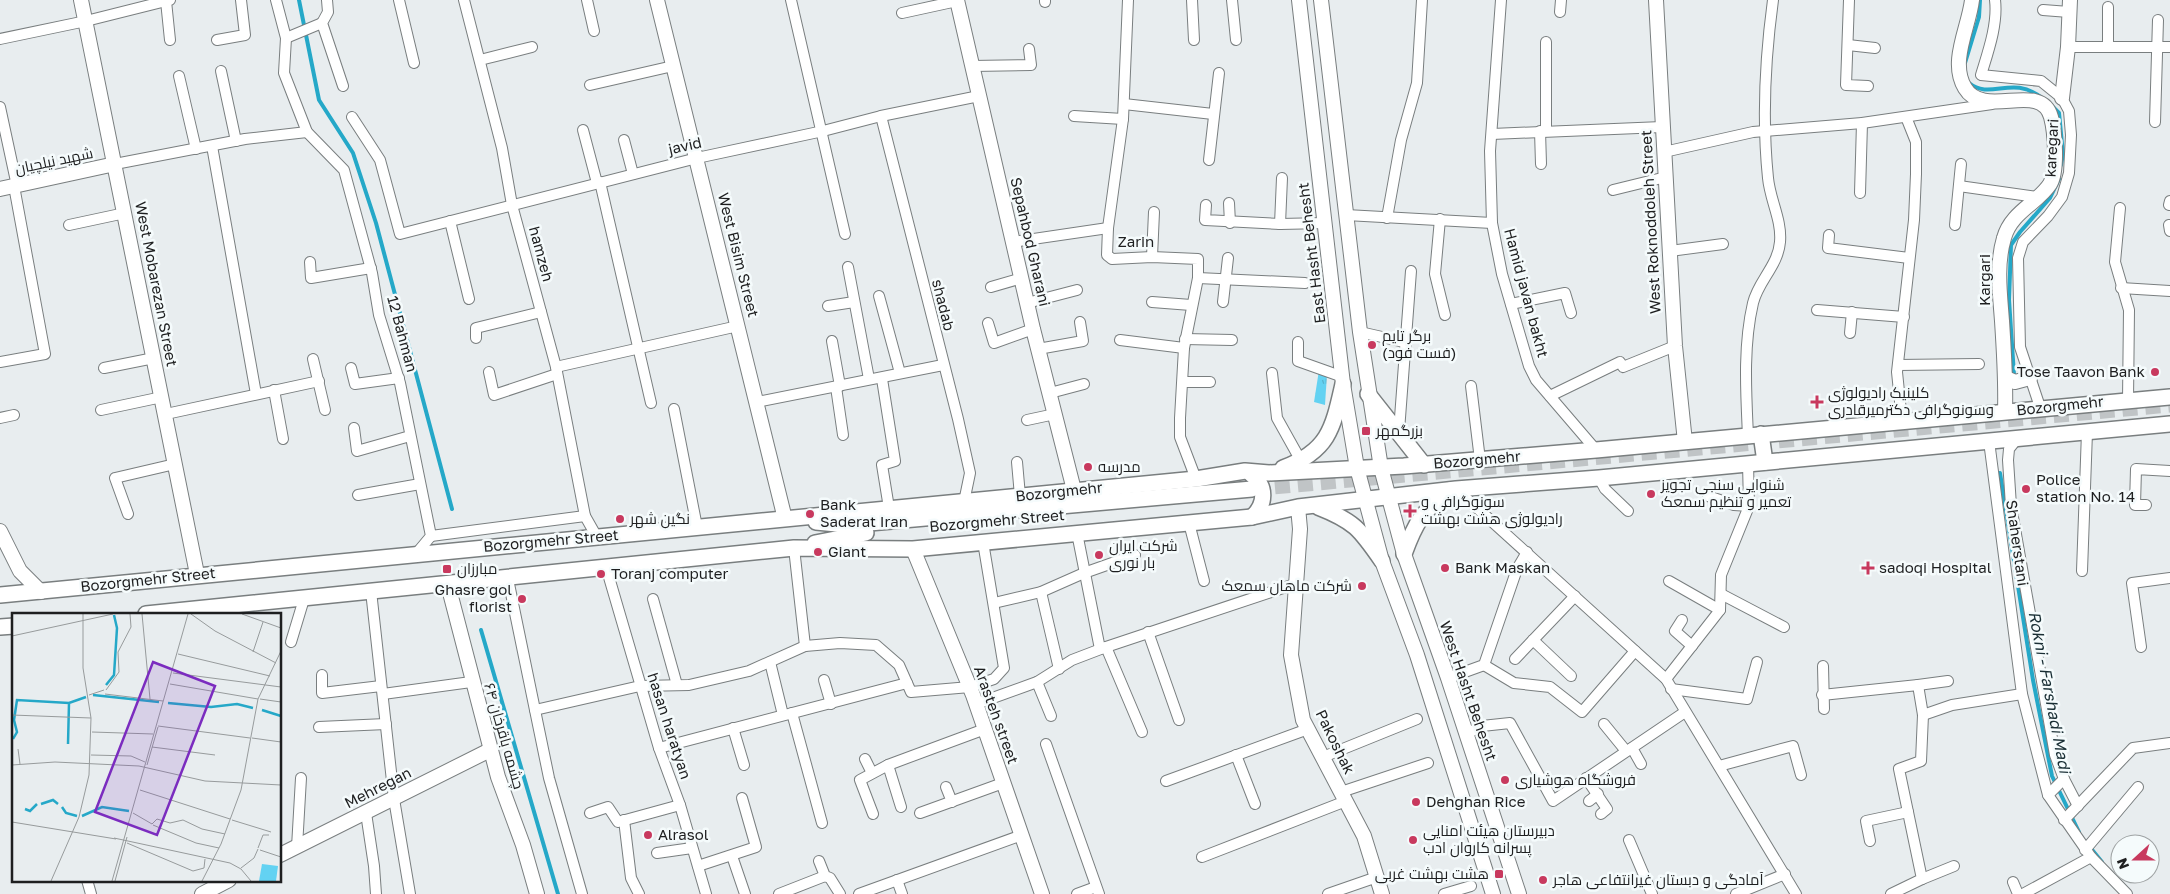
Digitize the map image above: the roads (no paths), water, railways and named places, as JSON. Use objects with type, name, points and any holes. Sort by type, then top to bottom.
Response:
[{"type":"main road","points":[[1269,473],[1301,461],[1316,451],[1324,441],[1334,421],[1343,380]]},
{"type":"main road","points":[[1368,394],[1424,465]]},
{"type":"main road","name":"Bozorgmehr","points":[[785,519],[1196,479],[1245,471],[1269,473],[1424,465],[2005,412],[2040,407],[2170,397]]},
{"type":"main road","name":"Bozorgmehr","points":[[794,548],[913,550],[1252,517],[1298,507],[1454,489],[1599,478],[2170,424]]},
{"type":"main road","points":[[1754,435],[1765,462]]},
{"type":"main road","points":[[1245,471],[1253,475],[1262,488],[1262,504],[1252,517]]},
{"type":"main road","points":[[1404,554],[1413,528],[1426,509],[1454,489]]},
{"type":"main road","name":"Bozorgmehr Street","points":[[0,595],[197,574],[598,538],[785,519],[847,525],[1253,493],[850,535],[794,548],[508,579],[161,613]]},
{"type":"main road","points":[[1314,505],[1344,517],[1361,530],[1382,561]]},
{"type":"street","name":"West Mobarezan Street","points":[[81,0],[197,574]]},
{"type":"street","points":[[0,39],[86,21],[168,0],[170,40]]},
{"type":"street","points":[[217,40],[245,35],[241,0]]},
{"type":"street","points":[[115,164],[236,141],[307,132],[284,74],[286,38],[276,0]]},
{"type":"street","points":[[286,38],[322,23],[328,12],[327,0]]},
{"type":"street","points":[[399,0],[414,63]]},
{"type":"street","name":"hamzeh","points":[[464,0],[502,148],[512,205],[556,370],[586,516],[598,538]]},
{"type":"street","points":[[587,0],[594,31]]},
{"type":"street","name":"West Bisim Street","points":[[657,0],[758,402],[785,519]]},
{"type":"street","points":[[791,0],[823,131],[845,234]]},
{"type":"street","name":"Zarin","points":[[1128,0],[1123,119],[1108,228],[1107,255],[1112,259],[1152,257],[1198,259],[1198,278]]},
{"type":"street","points":[[1192,0],[1194,40]]},
{"type":"street","points":[[1232,0],[1236,40]]},
{"type":"street","name":"East Hasht Behesht","points":[[1299,0],[1343,380],[1365,500]]},
{"type":"street","points":[[1322,0],[1368,394],[1388,498]]},
{"type":"street","points":[[1388,218],[1401,140],[1417,83],[1422,0]]},
{"type":"street","name":"Hamid javan bakht","points":[[1501,0],[1492,134],[1492,223],[1510,304],[1529,366],[1536,380],[1596,450]]},
{"type":"street","points":[[1560,12],[1561,0]]},
{"type":"street","name":"West Roknoddoleh Street","points":[[1656,0],[1674,346],[1686,442]]},
{"type":"street","points":[[1754,435],[1746,378],[1753,302],[1759,284],[1771,270],[1780,242],[1779,225],[1768,181],[1764,132],[1765,93],[1773,0]]},
{"type":"street","points":[[1849,0],[1846,85],[1868,86]]},
{"type":"street","points":[[1972,0],[1960,57],[1960,72],[1965,89],[1975,98],[2001,102]]},
{"type":"street","name":"karegari","points":[[1995,0],[1996,9],[1989,50],[1981,75],[2041,81],[2062,98],[2069,111],[2071,135],[2069,173],[2062,197],[2048,216],[2023,242],[2018,258],[2020,348],[2040,407]]},
{"type":"street","points":[[902,13],[957,1]]},
{"type":"street","name":"Sepahbod Gharani","points":[[957,1],[1038,349],[1074,490]]},
{"type":"street","points":[[1664,152],[1754,132],[1862,124],[2001,102],[2030,99],[2047,109],[2062,98],[2068,47],[2070,6],[2043,10]]},
{"type":"street","points":[[2108,7],[2108,47]]},
{"type":"street","points":[[2155,122],[2158,20]]},
{"type":"street","points":[[322,23],[343,86]]},
{"type":"street","points":[[1541,164],[1546,42]]},
{"type":"street","points":[[1848,45],[1875,48]]},
{"type":"street","points":[[480,60],[532,47]]},
{"type":"street","points":[[2068,47],[2170,48]]},
{"type":"street","points":[[972,66],[1031,65],[1029,49]]},
{"type":"street","points":[[590,85],[673,66]]},
{"type":"street","points":[[220,70],[236,141]]},
{"type":"street","points":[[1208,160],[1218,73]]},
{"type":"street","points":[[179,76],[196,149]]},
{"type":"street","name":"javid","points":[[352,117],[380,160],[400,234],[697,158],[823,131],[881,116],[979,96]]},
{"type":"street","points":[[1124,104],[1213,114]]},
{"type":"street","points":[[0,107],[16,186],[45,354],[0,362]]},
{"type":"street","name":"Kargari","points":[[2005,412],[2006,378],[1999,269],[2001,250],[2004,236],[2011,223],[2050,184],[2054,141],[2051,116],[2047,109]]},
{"type":"street","name":"shadab","points":[[881,116],[970,473],[964,502]]},
{"type":"street","points":[[1074,116],[1123,119]]},
{"type":"street","points":[[1902,421],[1898,365],[1914,220],[1916,142],[1906,117]]},
{"type":"street","points":[[1860,193],[1862,124]]},
{"type":"street","points":[[1492,134],[1662,127]]},
{"type":"street","points":[[583,130],[599,183],[640,348],[651,403]]},
{"type":"street","name":"12 Bahman","points":[[307,132],[344,170],[371,268],[380,316],[399,378],[431,536]]},
{"type":"street","points":[[624,140],[632,174]]},
{"type":"street","points":[[212,146],[256,394]]},
{"type":"street","name":"شهید نیلچیان","points":[[0,189],[115,164]]},
{"type":"street","points":[[1955,225],[1961,164]]},
{"type":"street","points":[[1613,190],[1666,177]]},
{"type":"street","points":[[1280,224],[1282,178]]},
{"type":"street","points":[[1959,186],[2036,197]]},
{"type":"street","points":[[1229,203],[1230,223]]},
{"type":"street","points":[[1206,205],[1205,220],[1230,223],[1326,223]]},
{"type":"street","points":[[2120,208],[2115,262],[2121,288],[2129,310],[2128,400]]},
{"type":"street","points":[[1152,257],[1154,212]]},
{"type":"street","points":[[68,225],[125,213]]},
{"type":"street","points":[[1346,215],[1492,223]]},
{"type":"street","points":[[1440,219],[1435,274],[1445,315]]},
{"type":"street","points":[[450,221],[469,298]]},
{"type":"street","points":[[1013,242],[1108,228]]},
{"type":"street","points":[[1829,235],[1828,248],[1909,258]]},
{"type":"street","points":[[1670,251],[1723,244]]},
{"type":"street","points":[[1224,302],[1228,258]]},
{"type":"street","points":[[310,262],[311,278],[371,268]]},
{"type":"street","points":[[848,268],[868,380]]},
{"type":"street","points":[[1399,431],[1404,342],[1411,271]]},
{"type":"street","points":[[990,287],[1022,278]]},
{"type":"street","points":[[1196,479],[1180,437],[1185,343],[1191,305],[1198,278],[1227,281],[1305,283]]},
{"type":"street","points":[[2121,288],[2170,291]]},
{"type":"street","points":[[1028,303],[1077,290]]},
{"type":"street","points":[[1510,304],[1565,292],[1571,313]]},
{"type":"street","points":[[879,296],[900,373]]},
{"type":"street","points":[[828,306],[854,302]]},
{"type":"street","points":[[1152,302],[1191,305]]},
{"type":"street","points":[[1817,310],[1904,317]]},
{"type":"street","points":[[476,338],[476,328],[541,312]]},
{"type":"street","points":[[1850,333],[1852,312]]},
{"type":"street","points":[[1038,349],[1083,341],[1080,322]]},
{"type":"street","points":[[988,323],[994,343],[1034,330]]},
{"type":"street","points":[[489,372],[494,394],[556,370],[640,348],[738,326]]},
{"type":"street","points":[[1360,332],[1404,342]]},
{"type":"street","points":[[1120,340],[1185,343],[1232,340]]},
{"type":"street","points":[[832,341],[843,435]]},
{"type":"street","points":[[1298,342],[1298,361],[1343,380]]},
{"type":"street","points":[[1550,396],[1620,362],[1623,367],[1674,346]]},
{"type":"street","points":[[104,368],[154,358]]},
{"type":"street","points":[[313,360],[325,410]]},
{"type":"street","points":[[1898,365],[1979,364]]},
{"type":"street","points":[[758,402],[868,380],[882,379],[900,373],[943,365]]},
{"type":"street","points":[[352,368],[355,384],[399,378]]},
{"type":"street","points":[[1272,373],[1276,418],[1301,461]]},
{"type":"street","points":[[2006,378],[2015,382],[2030,378]]},
{"type":"street","points":[[882,379],[894,461],[882,465],[889,508]]},
{"type":"street","points":[[166,414],[319,381]]},
{"type":"street","points":[[1183,382],[1210,382]]},
{"type":"street","points":[[1050,393],[1084,384]]},
{"type":"street","points":[[1471,386],[1480,460]]},
{"type":"street","points":[[274,390],[282,439]]},
{"type":"street","points":[[101,410],[162,397]]},
{"type":"street","points":[[674,409],[697,527]]},
{"type":"street","points":[[1027,420],[1055,414]]},
{"type":"street","points":[[0,418],[14,415]]},
{"type":"street","points":[[354,428],[357,451],[410,436]]},
{"type":"street","points":[[2082,571],[2087,432]]},
{"type":"street","name":"Shaherstani","points":[[2017,439],[2009,449],[2008,460],[2011,506],[2056,755],[2064,779],[2078,806]]},
{"type":"street","name":"Shaherstani","points":[[1989,441],[2022,694],[2048,795]]},
{"type":"street","points":[[1017,462],[1020,496]]},
{"type":"street","points":[[128,514],[115,478],[175,464]]},
{"type":"street","points":[[1666,679],[1720,610],[1721,575],[1749,506],[1748,464]]},
{"type":"street","points":[[2146,505],[2135,505],[2136,469],[2170,471]]},
{"type":"street","points":[[1599,478],[1605,490],[1628,511]]},
{"type":"street","points":[[358,495],[420,484]]},
{"type":"street","points":[[1454,489],[1527,552],[1666,679],[1796,894]]},
{"type":"street","points":[[1708,496],[1734,505],[1749,506]]},
{"type":"street","name":"West Hasht Behesht","points":[[1388,498],[1404,554],[1448,678],[1519,894]]},
{"type":"street","points":[[1365,500],[1382,561],[1416,656],[1493,894]]},
{"type":"street","name":"Pakoshak","points":[[1298,507],[1300,529],[1291,655],[1303,720],[1364,836],[1382,894]]},
{"type":"street","points":[[416,554],[431,536],[586,516]]},
{"type":"street","points":[[1189,523],[1204,581]]},
{"type":"street","points":[[0,531],[20,571],[40,592]]},
{"type":"street","points":[[1077,533],[1084,573],[1103,648],[1142,732]]},
{"type":"street","points":[[535,710],[640,686],[688,685],[749,671],[805,646],[840,644],[876,645],[900,665],[910,692],[970,687],[994,679],[1004,668],[983,542]]},
{"type":"street","points":[[794,548],[805,646]]},
{"type":"street","name":"Arasteh street","points":[[913,550],[970,687],[1042,894]]},
{"type":"street","points":[[1484,665],[1517,569],[1527,552]]},
{"type":"street","points":[[994,603],[1041,592],[1084,573],[1135,555]]},
{"type":"street","name":"hasan haratyan","points":[[606,567],[658,748],[680,805],[706,894]]},
{"type":"street","points":[[2141,646],[2132,583],[2170,578]]},
{"type":"street","points":[[508,579],[552,787],[582,894]]},
{"type":"street","points":[[1669,581],[1720,610]]},
{"type":"street","points":[[976,704],[1037,682],[1072,660],[1103,648],[1295,584]]},
{"type":"street","name":"چشمه باقرخان ۶۴","points":[[448,585],[490,750],[523,845],[536,894]]},
{"type":"street","points":[[371,591],[394,799],[410,894]]},
{"type":"street","points":[[1041,592],[1060,669]]},
{"type":"street","points":[[1720,594],[1784,627]]},
{"type":"street","points":[[1515,659],[1575,596]]},
{"type":"street","points":[[291,642],[304,599]]},
{"type":"street","points":[[653,599],[677,685]]},
{"type":"street","points":[[1682,620],[1676,631],[1692,646]]},
{"type":"street","points":[[1148,632],[1179,720]]},
{"type":"street","points":[[1533,640],[1571,676]]},
{"type":"street","points":[[1484,665],[1514,683],[1550,688],[1582,712],[1635,651]]},
{"type":"street","points":[[770,662],[822,823]]},
{"type":"street","points":[[1671,689],[1747,700],[1757,662]]},
{"type":"street","points":[[1448,678],[1484,665]]},
{"type":"street","points":[[1823,666],[1822,695],[1824,709]]},
{"type":"street","points":[[322,675],[322,693],[472,682]]},
{"type":"street","points":[[824,680],[831,704]]},
{"type":"street","points":[[1822,695],[1948,681]]},
{"type":"street","points":[[1037,682],[1051,716]]},
{"type":"street","points":[[658,748],[907,683]]},
{"type":"street","points":[[1918,685],[1922,715],[1920,761],[1899,769],[1922,879]]},
{"type":"street","points":[[1922,715],[1952,705],[2022,694]]},
{"type":"street","points":[[1466,734],[1482,726],[1510,723],[1553,801],[1685,712]]},
{"type":"street","points":[[1323,757],[1417,720]]},
{"type":"street","points":[[319,727],[386,724]]},
{"type":"street","points":[[1604,724],[1641,764]]},
{"type":"street","points":[[733,728],[744,766]]},
{"type":"street","points":[[873,814],[860,780],[888,765],[985,729]]},
{"type":"street","points":[[1166,781],[1308,729]]},
{"type":"street","points":[[2064,820],[2133,748],[2170,743]]},
{"type":"street","points":[[1046,744],[1098,891],[1077,894]]},
{"type":"street","points":[[1718,766],[1793,746],[1801,775]]},
{"type":"street","name":"Mehregan","points":[[281,854],[490,750]]},
{"type":"street","points":[[1236,755],[1255,804]]},
{"type":"street","points":[[865,759],[872,774]]},
{"type":"street","points":[[1202,857],[1428,763]]},
{"type":"street","points":[[888,765],[902,807]]},
{"type":"street","points":[[296,847],[300,778]]},
{"type":"street","points":[[1586,778],[1598,794],[1604,812]]},
{"type":"street","points":[[2064,779],[2048,795],[2088,854],[2127,894]]},
{"type":"street","points":[[920,814],[1003,782]]},
{"type":"street","points":[[946,787],[952,802]]},
{"type":"street","points":[[2023,894],[2088,854],[2094,839],[2138,787]]},
{"type":"street","points":[[1589,801],[1598,794]]},
{"type":"street","points":[[698,866],[732,856],[756,846],[742,798]]},
{"type":"street","points":[[590,813],[608,807],[618,822],[680,805]]},
{"type":"street","points":[[1870,841],[1866,821],[1908,812]]},
{"type":"street","points":[[366,813],[376,894]]},
{"type":"street","points":[[624,820],[630,878],[639,894]]},
{"type":"street","points":[[859,894],[871,892],[897,880],[1022,835]]},
{"type":"street","points":[[1629,840],[1652,894]]},
{"type":"street","points":[[657,853],[692,848]]},
{"type":"street","points":[[732,856],[745,894]]},
{"type":"street","points":[[819,861],[825,876],[830,878],[840,894]]},
{"type":"street","points":[[1891,894],[1954,866]]},
{"type":"street","points":[[1736,894],[1785,874]]},
{"type":"street","points":[[779,894],[825,876]]},
{"type":"street","points":[[1328,894],[1377,877]]},
{"type":"street","points":[[897,880],[902,894]]},
{"type":"street","points":[[2013,882],[2018,894]]},
{"type":"street","points":[[1444,894],[1471,886]]},
{"type":"street","points":[[202,894],[217,887]]},
{"type":"waterway","points":[[299,0],[319,100],[353,153],[376,223],[452,509]]},
{"type":"waterway","name":"Rokni - Farshadi Madi","points":[[1965,63],[1979,17],[1980,0]]},
{"type":"waterway","name":"Rokni - Farshadi Madi","points":[[1969,83],[1985,90],[2021,88],[2031,91],[2042,98]]},
{"type":"waterway","name":"Rokni - Farshadi Madi","points":[[2053,107],[2059,113],[2063,154],[2061,165]]},
{"type":"waterway","name":"Rokni - Farshadi Madi","points":[[2014,375],[2009,300],[2011,245],[2050,198],[2059,179]]},
{"type":"waterway","name":"Rokni - Farshadi Madi","points":[[2000,473],[2033,680],[2052,776],[2079,832]]},
{"type":"waterway","points":[[481,630],[558,894]]},
{"type":"waterway","name":"Rokni - Farshadi Madi","points":[[2089,846],[2102,862]]},
{"type":"tunnel","points":[[1252,489],[2170,405]]},
{"type":"place","name":"برگر تایم (فست فود)","points":[[1372,345]]},
{"type":"place","name":"Tose Taavon Bank","points":[[2155,372]]},
{"type":"place","name":"کلینیک رادیولوژی وسونوگرافی دکترمیرقادری","points":[[1817,402]]},
{"type":"place","name":"بزرگمهر","points":[[1366,431]]},
{"type":"place","name":"مدرسه","points":[[1088,467]]},
{"type":"place","name":"Police station No. 14","points":[[2026,489]]},
{"type":"place","name":"شنوایی سنجی تجویز تعمیر و تنظیم سمعک","points":[[1651,494]]},
{"type":"place","name":"سونوگرافی و رادیولوژی هشت بهشت","points":[[1410,511]]},
{"type":"place","name":"Bank Saderat Iran","points":[[810,514]]},
{"type":"place","name":"نگین شهر","points":[[620,519]]},
{"type":"place","name":"Giant","points":[[818,552]]},
{"type":"place","name":"شرکت ایران بار نوری","points":[[1099,555]]},
{"type":"place","name":"Bank Maskan","points":[[1445,568]]},
{"type":"place","name":"sadoqi Hospital","points":[[1868,568]]},
{"type":"place","name":"مبارزان","points":[[447,569]]},
{"type":"place","name":"Toranj computer","points":[[601,574]]},
{"type":"place","name":"شرکت ماهان سمعک","points":[[1362,586]]},
{"type":"place","name":"Ghasre gol florist","points":[[522,599]]},
{"type":"place","name":"فروشگاه هوشیاری","points":[[1505,780]]},
{"type":"place","name":"Dehghan Rice","points":[[1416,802]]},
{"type":"place","name":"Alrasol","points":[[648,835]]},
{"type":"place","name":"دبیرستان هیئت امنایی پسرانه کاروان ادب","points":[[1413,840]]},
{"type":"place","name":"هشت بهشت غربی","points":[[1499,874]]},
{"type":"place","name":"آمادگی و دبستان غیرانتفاعی هاجر","points":[[1543,880]]}]
